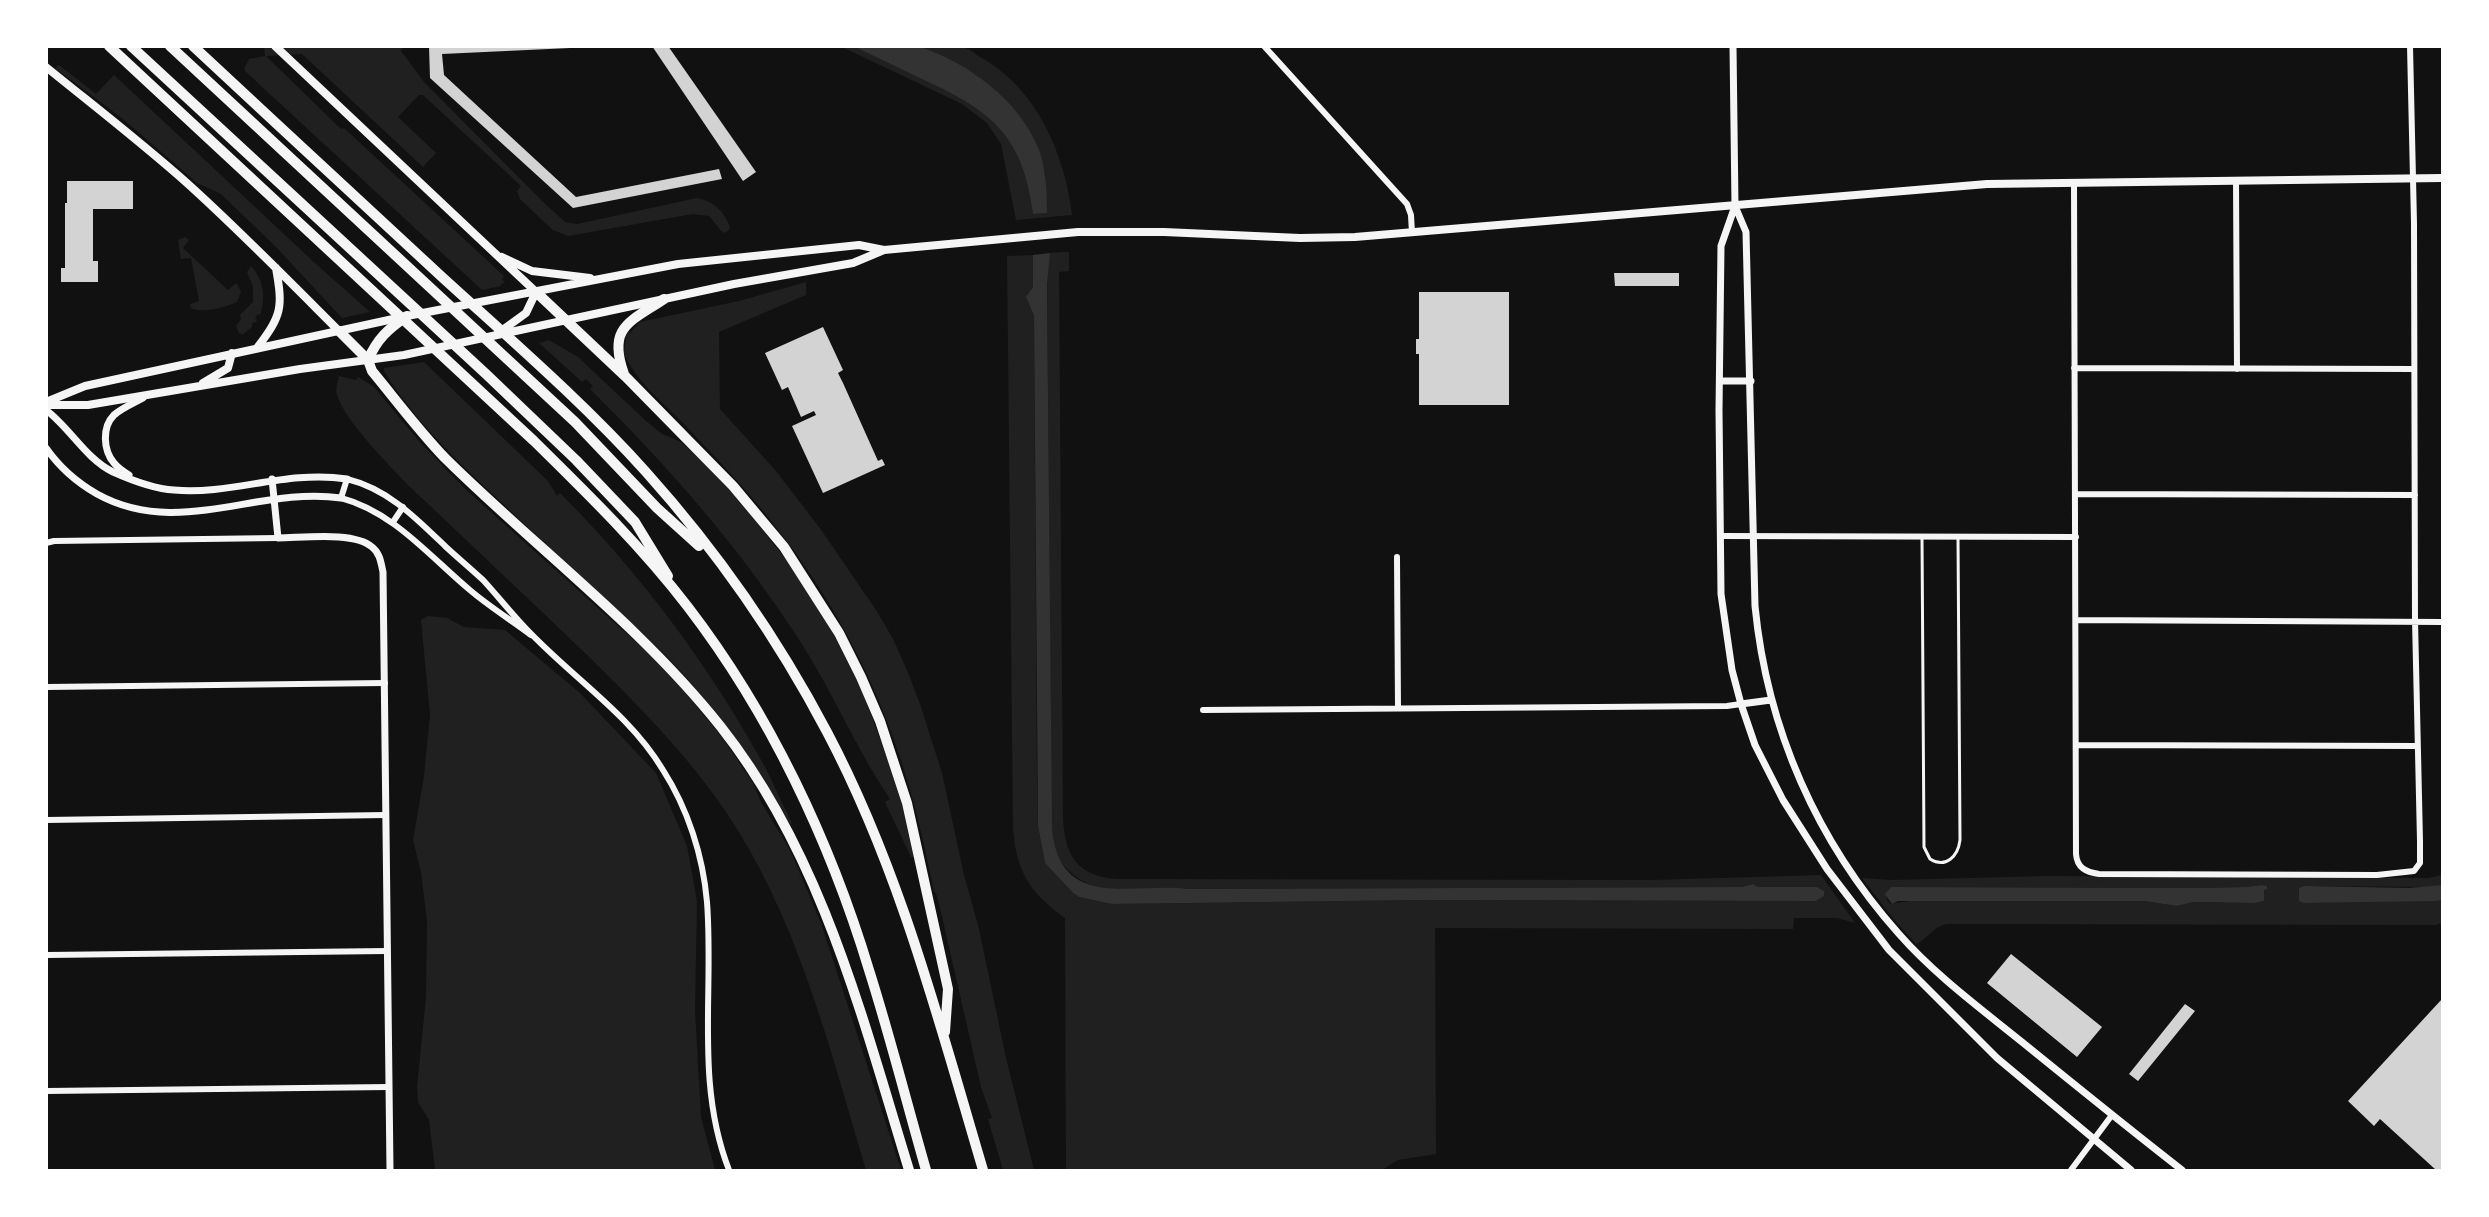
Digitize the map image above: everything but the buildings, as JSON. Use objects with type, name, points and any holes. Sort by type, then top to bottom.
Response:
[{"type":"highway","points":[[109,46],[467,377],[593,499],[688,607]]},
{"type":"highway","points":[[131,46],[486,374],[576,460],[634,522],[734,674],[770,735],[828,854],[869,969],[926,1170]]},
{"type":"highway","points":[[170,46],[509,360],[605,451],[657,508],[719,564]]},
{"type":"highway","points":[[193,46],[530,356],[644,470],[719,564],[787,662],[845,768],[892,878],[984,1170]]},
{"type":"highway","points":[[536,292],[626,377],[733,486],[778,540],[827,612],[861,677],[894,759],[912,825],[948,989],[945,1041]]},
{"type":"highway","points":[[626,377],[618,350],[622,328],[631,319],[664,299]]},
{"type":"highway","points":[[368,360],[384,332],[407,316]]},
{"type":"highway","points":[[339,331],[368,360],[372,371],[444,456],[665,662],[702,703],[747,762],[798,849],[813,882],[847,973],[909,1170]]},
{"type":"main road","points":[[275,46],[536,292]]},
{"type":"main road","points":[[46,68],[157,157],[276,267],[339,331]]},
{"type":"main road","points":[[46,404],[85,386],[407,316],[698,262],[859,245],[884,250],[1078,232],[1164,232],[1300,238],[1412,233],[1970,185],[2442,178]]},
{"type":"main road","points":[[46,404],[88,405],[199,385],[404,355],[567,322],[664,299],[853,263],[884,250]]},
{"type":"main road","points":[[496,254],[539,273],[603,279]]},
{"type":"main road","points":[[257,348],[272,329],[279,311],[276,267]]},
{"type":"main road","points":[[491,338],[526,313],[536,292]]},
{"type":"main road","points":[[199,385],[228,368],[232,353]]},
{"type":"street","points":[[1264,46],[1407,204],[1411,215],[1412,233]]},
{"type":"street","points":[[1733,46],[1735,206],[1721,246],[1720,536],[1725,633],[1741,704],[1755,745],[1783,800],[1827,869],[1874,931],[1909,970],[1997,1058],[2131,1170]]},
{"type":"street","points":[[2074,184],[2076,854],[2081,867],[2088,872],[2099,874],[2377,875],[2414,871],[2419,866],[2420,853],[2415,620],[2413,179],[2410,46]]},
{"type":"street","points":[[2236,181],[2237,369]]},
{"type":"street","points":[[1735,206],[1746,232],[1756,623],[1771,700],[1804,792],[1836,850],[1874,905],[1900,936],[1929,965],[2182,1170]]},
{"type":"street","points":[[2074,368],[2414,369]]},
{"type":"street","points":[[1720,381],[1751,381]]},
{"type":"street","points":[[133,479],[114,464],[108,453],[105,435],[116,413],[148,394]]},
{"type":"street","points":[[46,410],[61,421],[95,458],[112,471],[172,490],[194,491],[309,475],[347,478],[380,491],[403,507],[483,580],[531,635],[636,732],[664,770],[687,818],[699,856],[707,900],[708,1083],[716,1128],[729,1170]]},
{"type":"street","points":[[46,448],[55,461],[86,487],[126,506],[148,512],[193,513],[306,495],[341,498],[368,507],[393,522],[472,592],[531,635]]},
{"type":"street","points":[[341,498],[347,478]]},
{"type":"street","points":[[272,479],[278,538]]},
{"type":"street","points":[[2076,494],[2415,495]]},
{"type":"street","points":[[393,522],[403,507]]},
{"type":"street","points":[[1720,536],[2076,537]]},
{"type":"street","points":[[46,543],[70,540],[347,537],[371,545],[380,557],[383,572],[385,683],[390,1170]]},
{"type":"street","points":[[1397,557],[1398,708]]},
{"type":"street","points":[[2076,620],[2415,620],[2442,622]]},
{"type":"street","points":[[46,687],[385,683]]},
{"type":"street","points":[[1203,710],[1727,706],[1771,700]]},
{"type":"street","points":[[2076,745],[2417,746]]},
{"type":"street","points":[[46,820],[386,815]]},
{"type":"street","points":[[46,955],[387,951]]},
{"type":"street","points":[[46,1091],[389,1087]]},
{"type":"street","points":[[2071,1170],[2112,1115]]},
{"type":"lane","points":[[1922,537],[1924,847],[1930,860],[1941,863],[1955,856],[1960,840],[1958,537]]},
{"type":"shaded area","points":[[898,45],[920,47],[957,63],[991,86],[1019,115],[1039,150],[1046,181],[1047,213],[1033,214],[1021,165],[1001,130],[987,116],[949,92],[855,47]]},
{"type":"shaded area","points":[[264,47],[403,47],[401,51],[424,82],[565,222],[577,224],[697,198],[717,208],[725,216],[730,227],[723,233],[709,216],[693,214],[568,236],[553,230],[520,199],[517,191],[521,186],[423,95],[419,95],[398,117],[436,153],[423,167],[302,54],[266,56],[341,129],[344,128],[504,276],[502,279],[505,283],[501,286],[482,290],[246,72],[244,69],[249,59],[265,56]]},
{"type":"shaded area","points":[[842,47],[855,47],[873,55],[949,92],[987,116],[1001,130],[1021,165],[1033,214],[1047,213],[1045,174],[1033,138],[978,76],[918,47],[963,47],[1000,70],[1032,104],[1055,146],[1063,169],[1072,215],[1016,220],[1001,144],[987,123],[962,104]]},
{"type":"shaded area","points":[[59,65],[96,94],[114,75],[370,312],[342,318],[277,248],[221,194],[197,183],[123,119],[55,68]]},
{"type":"shaded area","points":[[185,237],[189,240],[183,248],[228,290],[237,284],[241,292],[237,302],[207,310],[191,308],[190,304],[199,301],[191,258],[181,259],[178,240]]},
{"type":"shaded area","points":[[1069,252],[1069,271],[1059,272],[1063,818],[1064,832],[1071,854],[1084,869],[1093,874],[1119,879],[1652,880],[1821,875],[1855,923],[1837,918],[1794,918],[1793,929],[1435,928],[1436,1154],[1398,1160],[1382,1170],[1066,1170],[1065,918],[1042,899],[1027,879],[1017,856],[1013,827],[1007,256],[1033,255],[1033,287],[1027,300],[1034,316],[1038,826],[1045,863],[1073,893],[1079,897],[1113,904],[1422,900],[1816,901],[1824,895],[1824,891],[1817,887],[1758,887],[1753,884],[1741,887],[1114,890],[1095,886],[1077,878],[1063,864],[1054,847],[1050,810],[1047,264],[1050,253]]},
{"type":"shaded area","points":[[1050,253],[1047,284],[1052,829],[1058,855],[1069,872],[1084,883],[1103,888],[1123,889],[1741,887],[1753,884],[1758,887],[1817,887],[1824,891],[1824,896],[1816,901],[1422,900],[1112,904],[1079,897],[1073,893],[1045,863],[1038,826],[1034,316],[1026,297],[1033,287],[1033,255]]},
{"type":"shaded area","points":[[251,266],[259,277],[263,289],[263,302],[260,315],[258,314],[255,318],[256,322],[252,323],[252,327],[242,335],[236,326],[241,319],[240,315],[253,302],[253,286],[247,272]]},
{"type":"shaded area","points":[[806,282],[806,295],[719,332],[720,409],[776,471],[822,531],[878,613],[907,670],[942,773],[964,875],[979,929],[1006,1058],[1034,1170],[1003,1170],[988,1119],[992,1118],[981,1087],[910,790],[886,718],[854,649],[816,583],[771,521],[728,471],[642,382],[624,353],[627,332],[630,333],[640,322],[739,301]]},
{"type":"shaded area","points":[[549,340],[578,357],[645,420],[662,434],[681,442],[703,462],[732,492],[792,567],[828,623],[864,695],[899,792],[914,857],[911,857],[885,802],[890,799],[866,760],[812,660],[753,573],[675,478],[590,389],[593,386],[586,379],[582,382],[539,343]]},
{"type":"shaded area","points":[[424,362],[548,481],[557,496],[560,493],[618,555],[645,588],[720,691],[764,765],[792,823],[790,824],[728,730],[693,685],[635,626],[451,454],[408,406],[384,371],[384,368]]},
{"type":"shaded area","points":[[339,376],[356,380],[358,377],[374,387],[418,440],[464,488],[645,650],[682,689],[722,737],[753,783],[761,802],[790,850],[821,923],[901,1170],[866,1170],[827,1040],[798,954],[761,871],[723,807],[687,760],[628,695],[408,485],[379,454],[342,405],[336,393]]},
{"type":"shaded area","points":[[428,616],[447,618],[464,627],[505,630],[580,693],[656,773],[687,846],[697,901],[695,1011],[701,1117],[715,1170],[435,1170],[429,1120],[418,1102],[417,1087],[426,997],[427,921],[421,872],[413,840],[424,776],[430,715],[421,620]]},
{"type":"shaded area","points":[[2442,875],[2442,885],[2432,887],[2305,886],[2304,903],[2442,900],[2442,923],[2436,925],[1947,924],[1937,928],[1916,944],[1862,878],[1891,880],[2047,876],[2428,878]],"holes":[[[2262,885],[2267,887],[2264,889],[2264,901],[2255,903],[2193,902],[2177,906],[2144,901],[1910,901],[1890,904],[1887,900],[1888,890],[1891,887],[2200,888]]]},
{"type":"shaded area","points":[[2442,885],[2442,900],[2435,901],[2304,903],[2299,901],[2299,888],[2305,886],[2409,888]]},
{"type":"shaded area","points":[[2267,886],[2264,890],[2264,901],[2255,903],[2193,902],[2177,906],[2144,901],[1898,901],[1892,904],[1885,894],[1891,887],[2200,888]]}]
